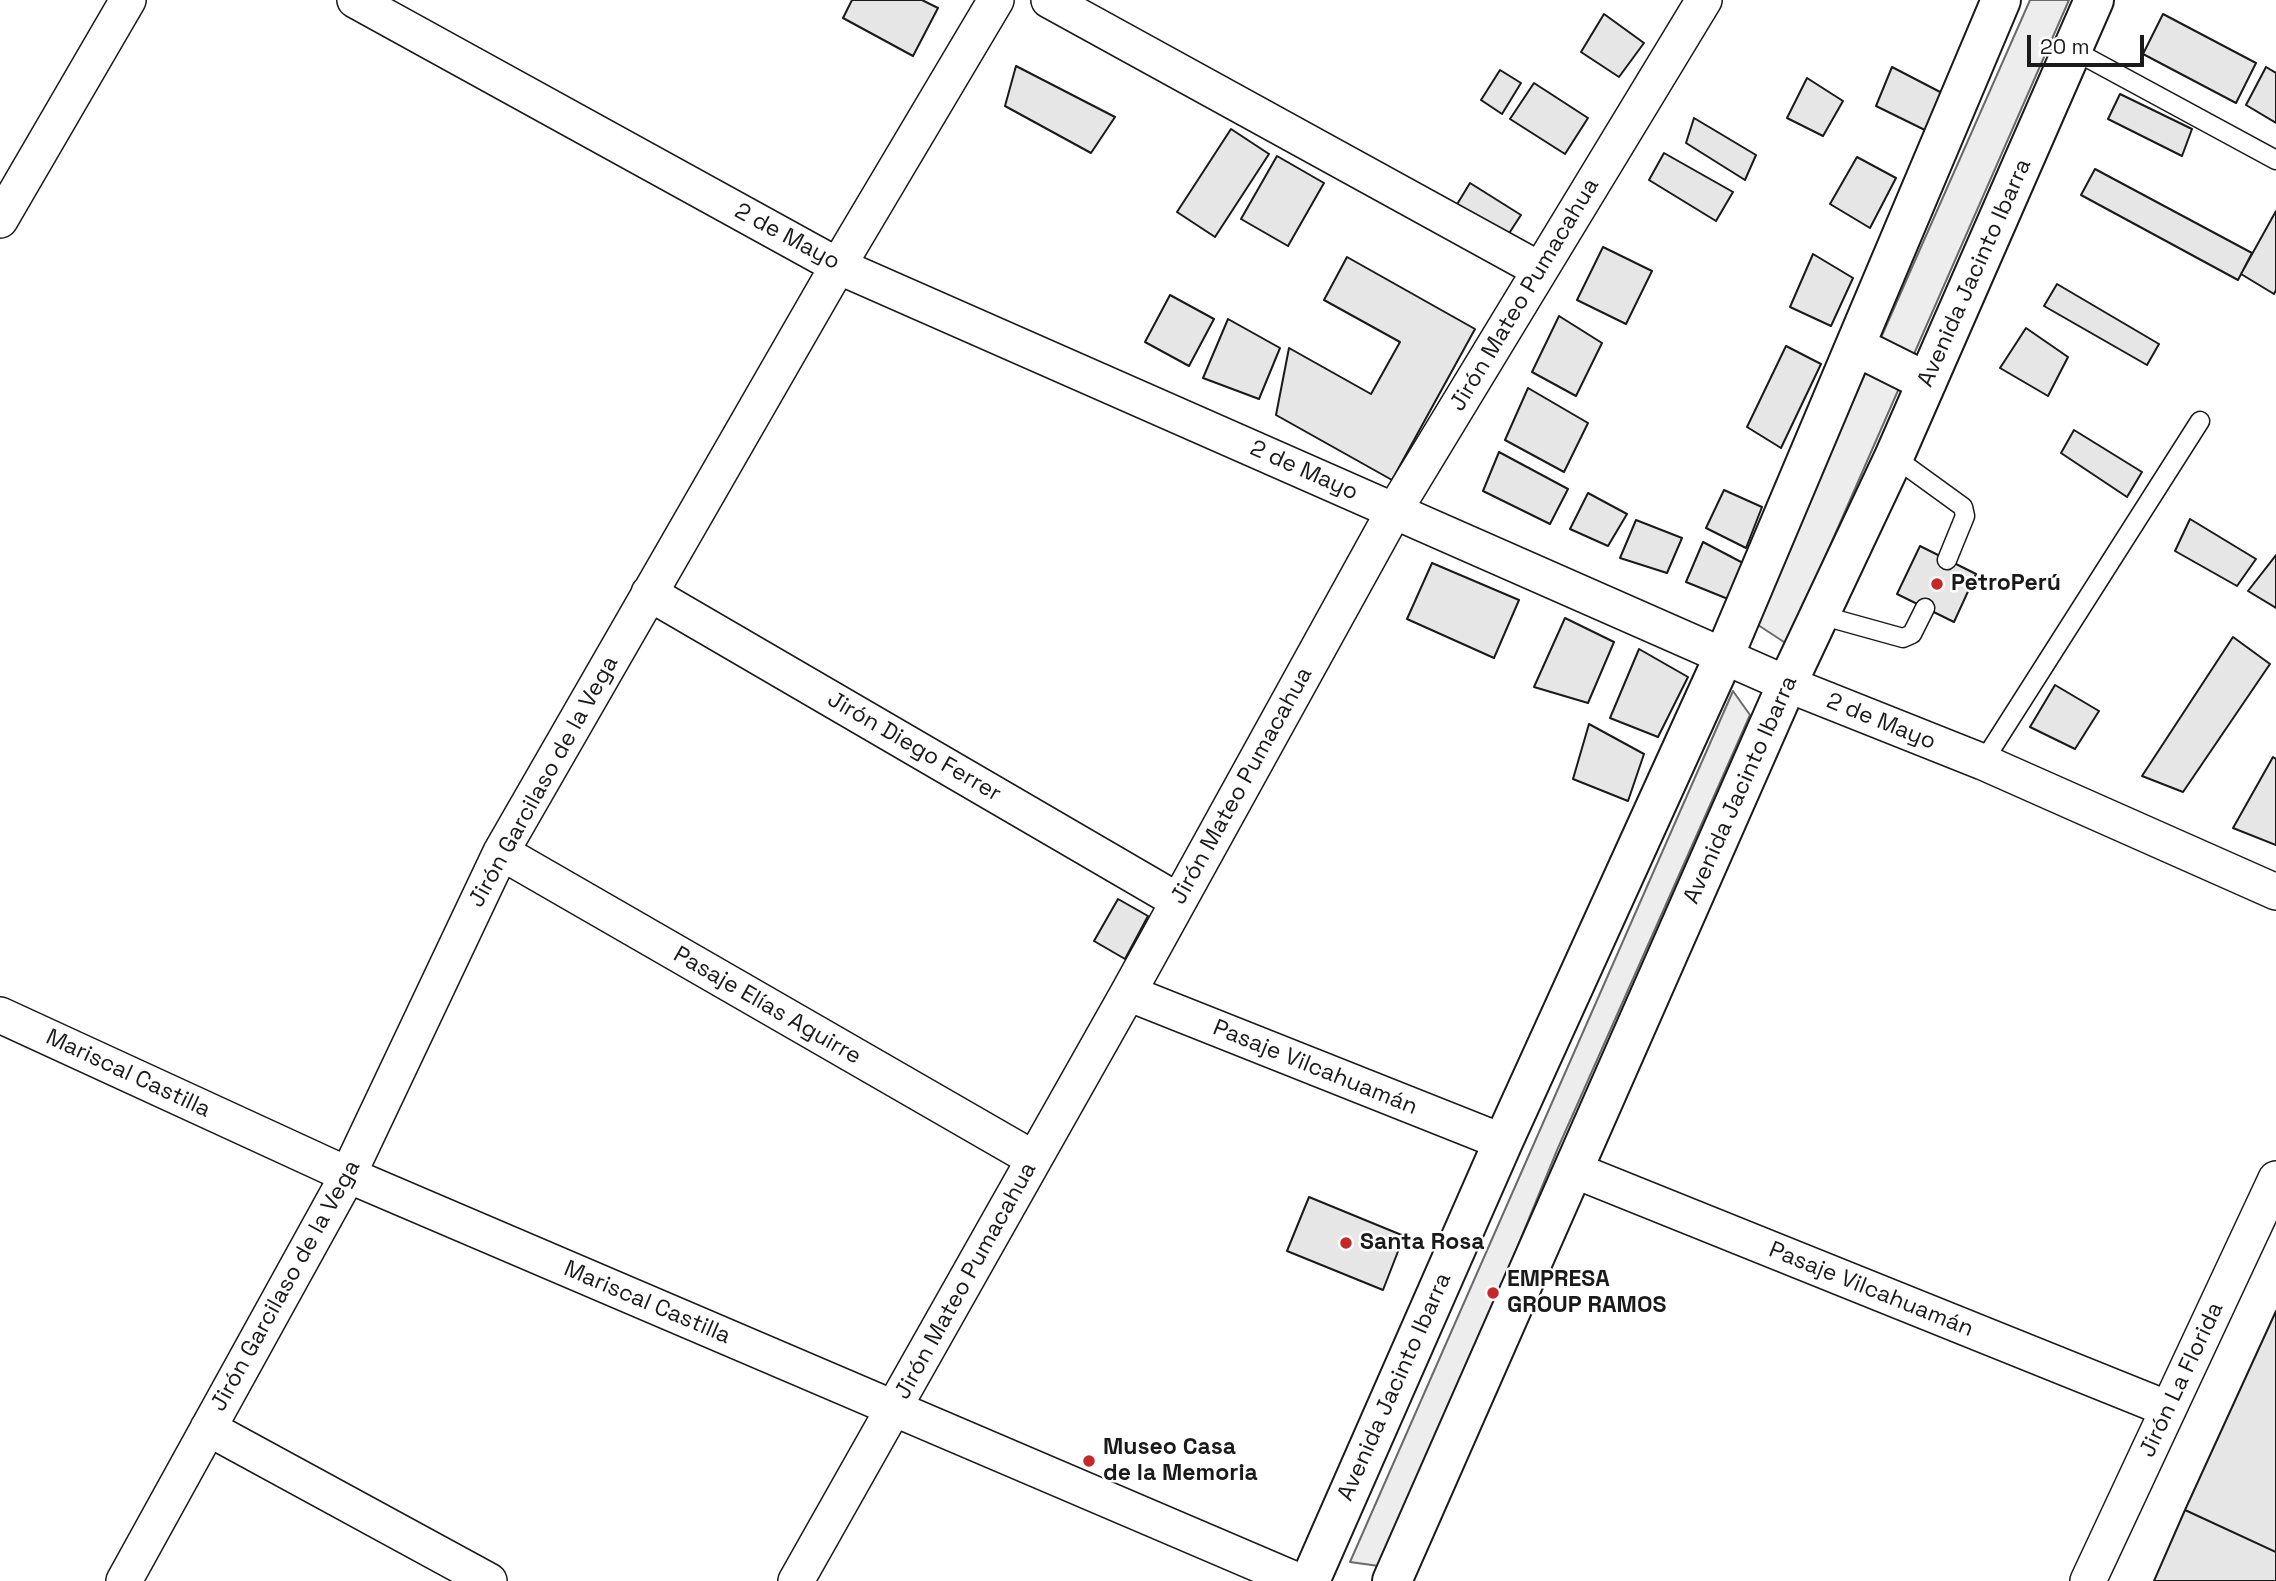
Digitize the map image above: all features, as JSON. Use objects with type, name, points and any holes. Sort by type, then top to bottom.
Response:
[{"type":"street","points":[[0,220],[128,0]]},
{"type":"street","name":"2 de Mayo","points":[[355,0],[838,265],[1787,684],[1983,762],[2276,892]]},
{"type":"street","name":"Jirón Garcilaso de la Vega","points":[[124,1581],[348,1175],[500,852],[838,265],[996,0]]},
{"type":"street","points":[[1049,0],[1540,270]]},
{"type":"street","name":"Avenida Jacinto Ibarra","points":[[1310,1581],[1503,1142],[1724,656],[2001,0]]},
{"type":"street","name":"Avenida Jacinto Ibarra","points":[[1392,1581],[1787,684],[1894,457],[2094,0]]},
{"type":"street","name":"Jirón Mateo Pumacahua","points":[[796,1581],[1128,993],[1394,511],[1540,270],[1696,4]]},
{"type":"street","points":[[1855,346],[1927,382]]},
{"type":"street","name":"Jirón Diego Ferrer","points":[[649,593],[1178,901]]},
{"type":"street","name":"Pasaje Elías Aguirre","points":[[500,852],[1034,1159]]},
{"type":"street","name":"Pasaje Vilcahuamán","points":[[1128,993],[1503,1142]]},
{"type":"street","name":"Mariscal Castilla","points":[[0,1015],[348,1175],[1298,1581]]},
{"type":"street","name":"Pasaje Vilcahuamán","points":[[1574,1170],[2168,1409]]},
{"type":"street","name":"Jirón La Florida","points":[[2088,1581],[2276,1179]]},
{"type":"street","points":[[208,1428],[489,1581]]},
{"type":"lane","points":[[2073,50],[2276,160]]},
{"type":"lane","points":[[1983,762],[2200,421]]},
{"type":"lane","points":[[1894,457],[1963,508],[1965,516],[1947,559]]},
{"type":"lane","points":[[1820,615],[1892,638],[1903,638],[1912,634],[1925,608]]},
{"type":"shaded area","points":[[2030,0],[2069,0],[1787,644],[1755,623]]},
{"type":"shaded area","points":[[1733,691],[1750,715],[1558,1148],[1386,1567],[1350,1562]]},
{"type":"building","points":[[852,0],[922,0],[938,8],[913,56],[843,18]]},
{"type":"building","points":[[1604,14],[1644,43],[1619,77],[1581,52]]},
{"type":"building","points":[[2163,14],[2256,63],[2236,103],[2143,54]]},
{"type":"building","points":[[1016,66],[1115,117],[1091,153],[1005,106]]},
{"type":"building","points":[[1892,67],[1944,94],[1931,133],[1876,106]]},
{"type":"building","points":[[2266,67],[2276,73],[2276,123],[2246,105]]},
{"type":"building","points":[[1500,70],[1521,83],[1502,114],[1481,100]]},
{"type":"building","points":[[1807,78],[1843,101],[1823,136],[1787,118]]},
{"type":"building","points":[[1534,83],[1588,118],[1565,154],[1510,119]]},
{"type":"building","points":[[2120,94],[2192,129],[2182,156],[2108,119]]},
{"type":"building","points":[[1694,118],[1756,155],[1745,180],[1686,143]]},
{"type":"building","points":[[1231,129],[1269,154],[1215,237],[1177,212]]},
{"type":"building","points":[[1664,153],[1733,192],[1716,221],[1649,180]]},
{"type":"building","points":[[1277,156],[1324,183],[1288,246],[1241,219]]},
{"type":"building","points":[[1857,157],[1896,178],[1870,228],[1830,204]]},
{"type":"building","points":[[2095,169],[2252,253],[2238,280],[2081,195]]},
{"type":"building","points":[[1470,183],[1521,215],[1506,238],[1456,206]]},
{"type":"building","points":[[2276,211],[2276,290],[2274,294],[2241,274]]},
{"type":"building","points":[[1603,247],[1652,271],[1626,324],[1577,300]]},
{"type":"building","points":[[1813,254],[1853,278],[1831,326],[1790,307]]},
{"type":"building","points":[[1347,257],[1475,329],[1392,480],[1276,415],[1289,348],[1371,394],[1400,342],[1324,300]]},
{"type":"building","points":[[2057,284],[2159,344],[2147,365],[2044,306]]},
{"type":"building","points":[[1170,295],[1214,319],[1189,366],[1145,342]]},
{"type":"building","points":[[1559,316],[1602,343],[1576,396],[1532,372]]},
{"type":"building","points":[[1228,319],[1280,348],[1259,399],[1203,378]]},
{"type":"building","points":[[2026,328],[2068,357],[2048,396],[2000,368]]},
{"type":"building","points":[[1786,346],[1821,364],[1781,448],[1747,427]]},
{"type":"building","points":[[1528,388],[1588,423],[1564,472],[1505,440]]},
{"type":"building","points":[[2074,430],[2142,472],[2127,497],[2061,453]]},
{"type":"building","points":[[1499,452],[1568,489],[1550,524],[1483,491]]},
{"type":"building","points":[[1724,490],[1762,507],[1746,548],[1706,528]]},
{"type":"building","points":[[1588,493],[1627,514],[1608,546],[1570,529]]},
{"type":"building","points":[[2190,519],[2256,559],[2237,586],[2175,551]]},
{"type":"building","points":[[1636,520],[1682,538],[1667,573],[1620,558]]},
{"type":"building","points":[[1703,542],[1743,563],[1728,599],[1686,582]]},
{"type":"building","name":"PetroPerú","points":[[1920,546],[1976,574],[1954,622],[1897,594]]},
{"type":"building","points":[[2276,555],[2276,608],[2248,591]]},
{"type":"building","points":[[1432,563],[1519,600],[1494,658],[1407,619]]},
{"type":"building","points":[[1565,618],[1614,642],[1588,703],[1534,687]]},
{"type":"building","points":[[2233,637],[2270,664],[2183,792],[2142,776]]},
{"type":"building","points":[[1639,649],[1688,677],[1658,737],[1610,718]]},
{"type":"building","points":[[2055,685],[2099,711],[2075,749],[2030,727]]},
{"type":"building","points":[[1589,724],[1644,754],[1628,801],[1573,779]]},
{"type":"building","points":[[2273,757],[2276,759],[2276,845],[2233,828]]},
{"type":"building","points":[[1118,899],[1148,916],[1125,959],[1094,941]]},
{"type":"building","name":"Santa Rosa","points":[[1309,1197],[1404,1236],[1383,1290],[1287,1251]]},
{"type":"building","points":[[2276,1311],[2276,1552],[2185,1510]]},
{"type":"building","points":[[2185,1510],[2276,1552],[2276,1581],[2154,1581]]},
{"type":"place","name":"PetroPerú","points":[[1937,584]]},
{"type":"place","name":"Santa Rosa","points":[[1346,1243]]},
{"type":"place","name":"EMPRESA GROUP RAMOS","points":[[1493,1293]]},
{"type":"place","name":"Museo Casa de la Memoria","points":[[1089,1461]]}]
